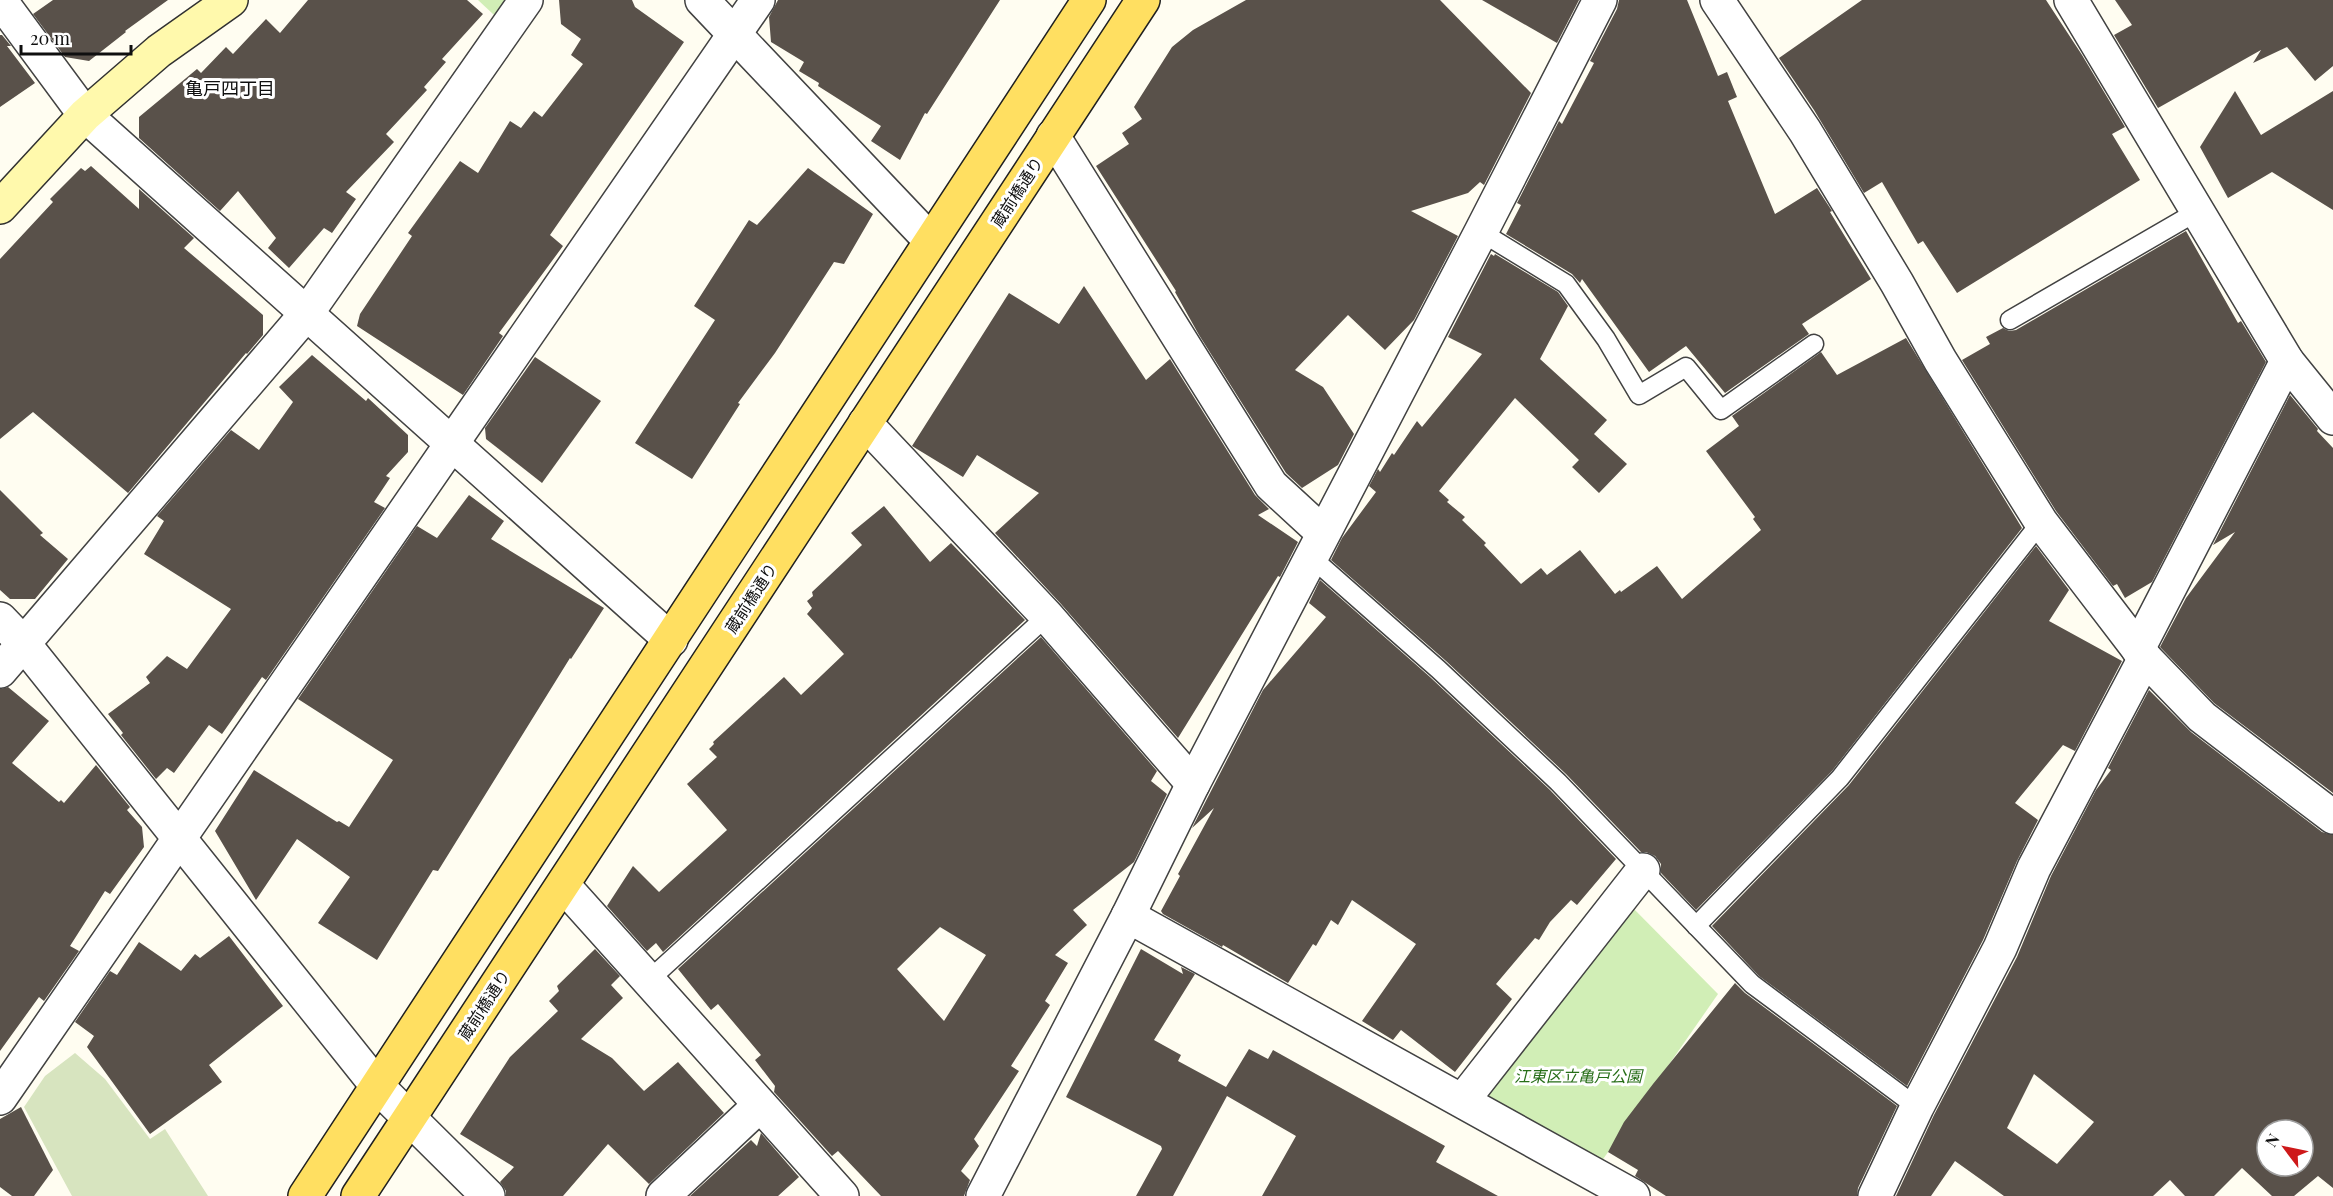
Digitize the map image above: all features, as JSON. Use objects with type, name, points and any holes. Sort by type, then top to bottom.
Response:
[{"type":"main road","points":[[305,1196],[1089,0]]},
{"type":"main road","name":"蔵前橋通り","points":[[358,1196],[1143,0]]},
{"type":"street","points":[[0,0],[85,115],[671,640]]},
{"type":"street","points":[[0,207],[85,115],[159,51],[231,0]]},
{"type":"street","points":[[0,671],[307,313],[526,0]]},
{"type":"street","points":[[702,0],[930,240]]},
{"type":"street","points":[[0,1098],[758,0]]},
{"type":"street","points":[[982,1196],[1600,0]]},
{"type":"street","points":[[1717,0],[1805,131],[1940,360],[2041,522],[2142,654],[2202,717],[2333,817]]},
{"type":"street","points":[[2071,0],[2287,361],[2333,418]]},
{"type":"street","points":[[1053,136],[1271,485],[1317,546]]},
{"type":"street","points":[[1875,1196],[1917,1107],[2000,948],[2034,868],[2287,361]]},
{"type":"street","points":[[866,423],[1047,616],[1193,784]]},
{"type":"street","points":[[0,619],[24,644],[378,1087],[488,1196]]},
{"type":"street","points":[[1462,1100],[1643,870]]},
{"type":"street","points":[[564,885],[842,1196]]},
{"type":"street","points":[[1128,916],[1633,1196]]},
{"type":"street","points":[[663,1196],[760,1105]]},
{"type":"lane","points":[[2010,320],[2198,211]]},
{"type":"lane","points":[[1481,232],[1566,284],[1605,339],[1639,395],[1686,367],[1721,410],[1814,344]]},
{"type":"lane","points":[[1696,926],[1840,778],[2041,522]]},
{"type":"lane","points":[[1317,546],[1438,669],[1558,782],[1752,984],[1917,1107]]},
{"type":"lane","points":[[648,981],[1047,616]]},
{"type":"green space","points":[[478,0],[505,0],[494,15]]},
{"type":"green space","name":"江東区立亀戸公園","points":[[1630,905],[1718,994],[1599,1165],[1468,1104]]},
{"type":"green space","points":[[75,1053],[105,1079],[150,1139],[165,1129],[208,1196],[72,1196],[24,1107],[45,1076]]},
{"type":"building","points":[[53,0],[168,0],[89,61],[65,57],[33,14]]},
{"type":"building","points":[[308,0],[467,0],[483,14],[442,59],[446,62],[424,87],[427,90],[386,134],[394,142],[346,192],[356,199],[332,233],[324,228],[289,268],[268,248],[276,238],[238,191],[220,211],[139,138],[139,117],[197,69],[201,73],[226,47],[233,54],[266,19],[280,33]]},
{"type":"building","points":[[559,0],[632,0],[635,7],[684,42],[550,235],[563,246],[499,333],[503,336],[463,395],[357,326],[360,314],[412,236],[408,233],[460,161],[478,173],[510,121],[521,128],[534,111],[542,117],[583,64],[571,55],[581,39],[561,24]]},
{"type":"building","points":[[778,0],[1000,0],[927,114],[925,113],[900,160],[871,141],[881,126],[818,86],[819,83],[799,71],[804,62],[771,42],[769,17]]},
{"type":"building","points":[[1246,0],[1440,0],[1531,93],[1484,185],[1480,182],[1468,193],[1411,211],[1458,236],[1414,320],[1385,350],[1348,315],[1295,370],[1323,387],[1354,434],[1338,465],[1302,488],[1286,473],[1199,335],[1176,291],[1096,166],[1129,144],[1122,133],[1142,119],[1134,107],[1172,47],[1193,30]]},
{"type":"building","points":[[1482,0],[1579,0],[1557,43]]},
{"type":"building","points":[[1619,0],[1687,0],[1718,76],[1727,72],[1737,97],[1728,101],[1775,214],[1817,188],[1871,279],[1802,324],[1809,334],[1725,393],[1686,346],[1649,372],[1582,279],[1580,283],[1572,274],[1506,234],[1521,205],[1517,203],[1559,121],[1562,124],[1594,63],[1590,61],[1617,9]]},
{"type":"building","points":[[1862,0],[2046,0],[2125,127],[2112,134],[2140,180],[1957,293],[1923,241],[1918,244],[1882,182],[1864,193],[1814,110],[1779,58]]},
{"type":"building","points":[[2115,0],[2333,0],[2333,66],[2315,81],[2287,47],[2253,63],[2261,50],[2158,108],[2114,35],[2132,25]]},
{"type":"building","points":[[0,35],[11,46],[7,46],[35,83],[0,107]]},
{"type":"building","points":[[2235,91],[2261,135],[2333,91],[2333,210],[2272,172],[2228,198],[2200,147]]},
{"type":"building","points":[[91,166],[139,209],[139,189],[194,238],[184,248],[263,315],[263,335],[128,493],[33,412],[0,439],[0,259],[53,202],[50,199],[81,168],[85,171]]},
{"type":"building","points":[[808,168],[873,214],[844,264],[834,262],[775,353],[738,403],[740,404],[692,479],[635,443],[715,320],[694,306],[749,220],[757,225]]},
{"type":"building","points":[[2186,231],[2238,323],[2241,321],[2266,362],[2152,582],[2125,598],[2117,584],[2113,586],[2056,511],[1962,360],[1990,344],[1986,337],[2003,328],[2009,331],[2016,330]]},
{"type":"building","points":[[1491,254],[1494,256],[1495,254],[1558,292],[1568,306],[1540,359],[1607,420],[1594,434],[1627,464],[1599,493],[1572,467],[1579,460],[1515,398],[1439,491],[1449,500],[1447,502],[1465,517],[1462,520],[1486,543],[1484,545],[1521,584],[1541,568],[1547,575],[1580,550],[1615,594],[1657,566],[1682,599],[1761,530],[1753,519],[1755,517],[1706,451],[1739,426],[1732,416],[1821,352],[1837,375],[1906,338],[2022,528],[1832,771],[1696,910],[1661,873],[1661,864],[1655,856],[1641,852],[1566,774],[1446,661],[1331,560],[1342,538],[1376,492],[1369,486],[1378,469],[1380,472],[1417,421],[1422,427],[1482,354],[1448,337]]},
{"type":"building","points":[[1084,286],[1146,380],[1170,359],[1255,495],[1269,509],[1258,515],[1298,542],[1280,577],[1278,576],[1178,738],[1061,604],[995,533],[1039,493],[977,455],[963,477],[912,446],[1009,293],[1059,324]]},
{"type":"building","points":[[312,355],[366,401],[368,398],[408,435],[408,452],[386,476],[390,478],[374,502],[385,508],[266,680],[262,677],[222,734],[209,725],[174,773],[167,768],[156,779],[121,735],[123,733],[108,714],[150,683],[146,677],[167,656],[187,669],[231,609],[144,554],[164,521],[157,516],[231,430],[259,450],[293,402],[279,387]]},
{"type":"building","points":[[535,357],[601,401],[542,483],[486,439],[485,428]]},
{"type":"building","points":[[2290,395],[2333,448],[2333,793],[2214,703],[2160,647],[2186,598],[2235,532],[2213,545]]},
{"type":"building","points":[[0,490],[43,533],[40,535],[68,559],[35,599],[10,599],[0,590]]},
{"type":"building","points":[[469,495],[504,521],[491,539],[604,608],[570,658],[438,871],[433,870],[377,960],[318,923],[350,877],[297,839],[256,900],[215,831],[254,770],[337,822],[349,827],[393,760],[298,699],[417,526],[437,538]]},
{"type":"building","points":[[884,506],[930,562],[951,543],[1025,620],[663,952],[656,943],[647,951],[607,906],[633,866],[659,892],[727,830],[687,784],[717,757],[709,749],[714,744],[713,742],[784,677],[801,695],[844,654],[807,614],[812,608],[807,601],[813,596],[812,592],[862,545],[851,533]]},
{"type":"building","points":[[2036,546],[2069,590],[2049,621],[2122,661],[2075,751],[2063,745],[2015,803],[2038,820],[2017,861],[1983,940],[1907,1086],[1759,976],[1712,926],[1849,785]]},
{"type":"building","points":[[1320,580],[1430,677],[1550,790],[1616,859],[1577,905],[1571,900],[1550,922],[1539,940],[1535,938],[1496,984],[1512,999],[1455,1072],[1401,1030],[1393,1040],[1362,1021],[1416,944],[1352,900],[1338,925],[1331,920],[1316,946],[1313,944],[1288,983],[1161,911],[1180,876],[1178,874],[1214,808],[1192,828],[1263,690],[1326,617],[1309,603]]},
{"type":"building","points":[[1041,637],[1157,771],[1151,781],[1167,794],[1134,862],[1073,910],[1087,925],[1055,955],[1068,963],[1045,1001],[1050,1005],[1011,1066],[1019,1071],[974,1139],[979,1146],[961,1171],[970,1180],[964,1196],[881,1196],[838,1151],[832,1156],[774,1092],[775,1086],[755,1060],[761,1055],[718,1004],[711,1010],[678,969]],"holes":[[[940,927],[986,955],[944,1021],[897,969]]]},
{"type":"building","points":[[8,687],[49,721],[12,763],[59,802],[61,800],[64,803],[96,765],[130,807],[127,810],[142,827],[144,847],[110,894],[105,891],[70,946],[79,951],[44,1001],[39,997],[0,1051],[0,689]]},
{"type":"building","points":[[2149,690],[2191,732],[2322,832],[2333,835],[2333,1188],[2318,1176],[2294,1196],[2272,1196],[2242,1168],[2214,1196],[2185,1196],[2170,1180],[2153,1196],[2004,1196],[1955,1161],[1931,1196],[1896,1196],[1934,1115],[2017,957],[2051,876],[2096,790],[2111,770],[2108,768]],"holes":[[[2034,1074],[2094,1122],[2057,1164],[2007,1128]]]},
{"type":"building","points":[[229,936],[283,1006],[209,1065],[222,1082],[150,1134],[87,1047],[94,1036],[75,1022],[110,971],[117,975],[139,942],[181,971],[195,954],[200,958]]},
{"type":"building","points":[[595,949],[620,976],[611,985],[623,998],[581,1039],[612,1058],[644,1091],[678,1062],[724,1113],[649,1184],[608,1144],[563,1196],[506,1196],[506,1191],[500,1182],[514,1167],[460,1134],[510,1057],[558,1011],[549,1001],[559,991],[557,986]]},
{"type":"building","points":[[1141,949],[1183,974],[1181,967],[1195,974],[1154,1040],[1181,1055],[1178,1061],[1226,1087],[1249,1049],[1268,1059],[1273,1050],[1445,1146],[1436,1162],[1498,1196],[1262,1196],[1296,1136],[1227,1096],[1173,1196],[1136,1196],[1162,1149],[1161,1146],[1066,1097]]},
{"type":"building","points":[[1735,983],[1745,993],[1897,1106],[1858,1188],[1857,1196],[1666,1196],[1635,1176],[1638,1170],[1608,1152],[1624,1122]]},
{"type":"building","points":[[21,1107],[53,1170],[34,1196],[12,1196],[0,1187],[0,1119]]},
{"type":"building","points":[[761,1133],[799,1177],[778,1196],[690,1196],[751,1140],[757,1146]]},
{"type":"district","name":"亀戸四丁目","points":[[230,89]]}]
